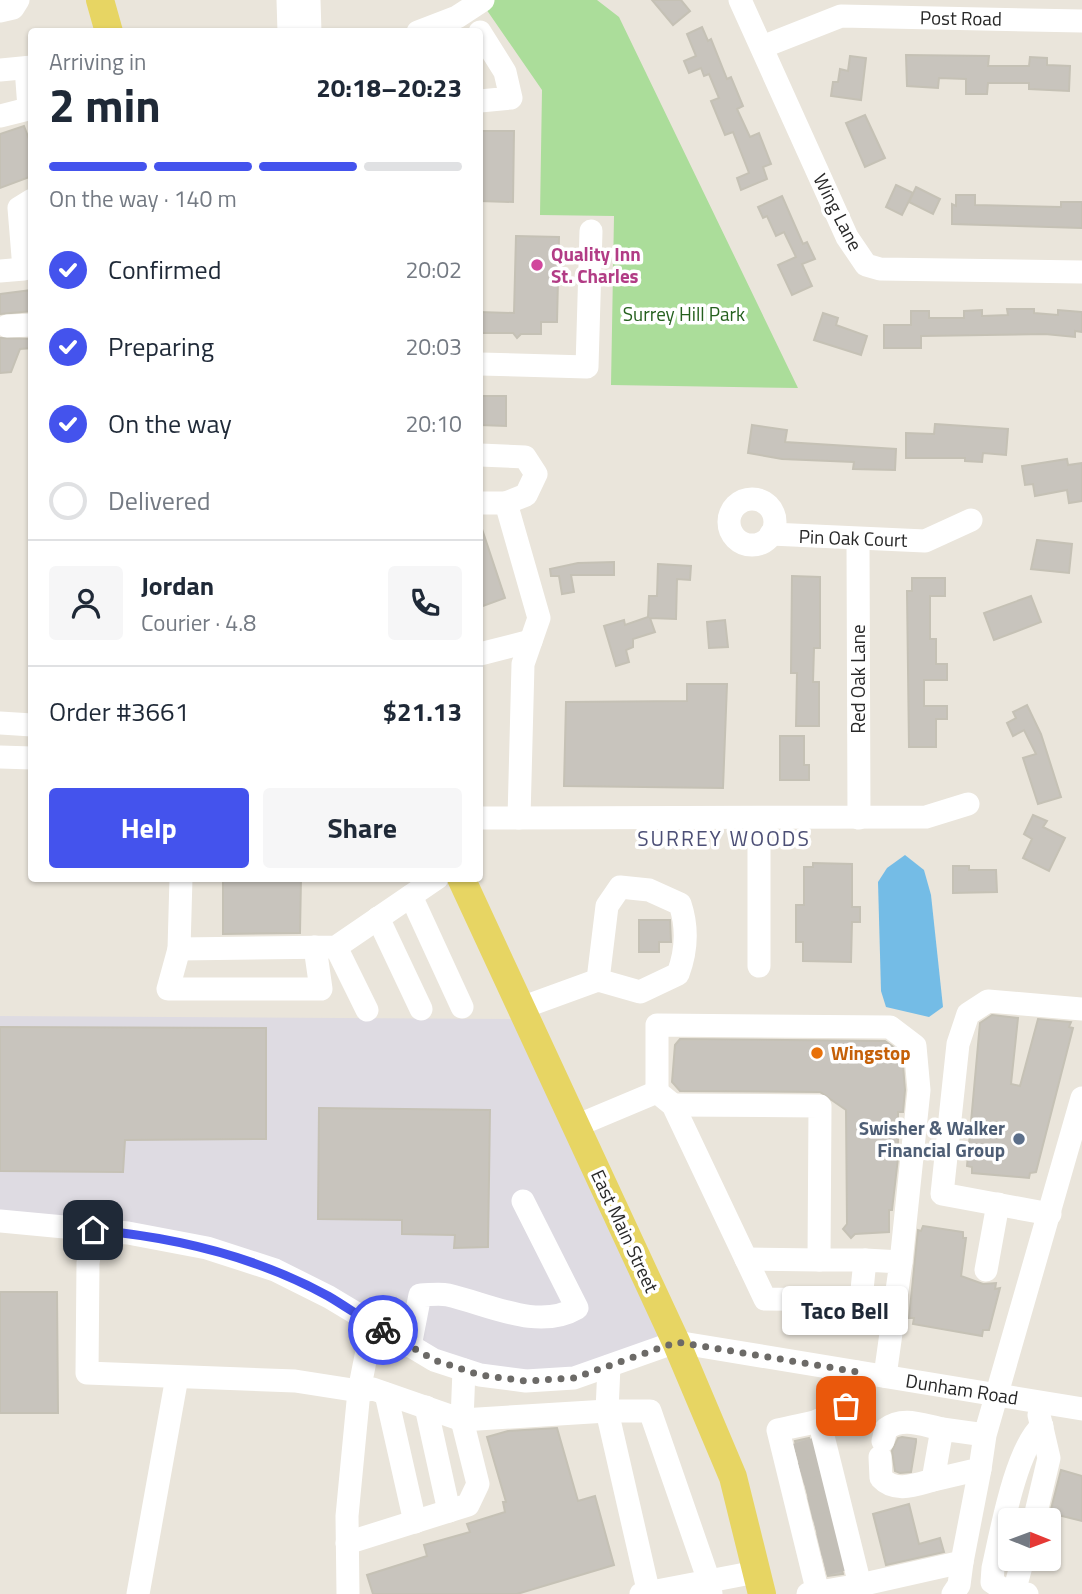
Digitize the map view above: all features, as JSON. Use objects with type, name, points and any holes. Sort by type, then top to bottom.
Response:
[{"type":"main road","points":[[100,0],[108,28]]},
{"type":"main road","name":"East Main Street","points":[[463,882],[677,1342],[733,1477],[759,1583]]},
{"type":"street","points":[[0,11],[13,8],[18,0]]},
{"type":"street","points":[[288,0],[289,28]]},
{"type":"street","points":[[309,0],[310,28]]},
{"type":"street","name":"Wing Lane","points":[[740,0],[847,237],[866,265],[880,269],[1082,272]]},
{"type":"street","points":[[426,28],[475,5],[478,28]]},
{"type":"street","name":"Post Road","points":[[762,47],[841,16],[1082,20]]},
{"type":"street","points":[[483,38],[505,72],[510,98],[483,101]]},
{"type":"street","points":[[0,70],[28,67]]},
{"type":"street","points":[[0,116],[28,109]]},
{"type":"street","points":[[0,271],[28,269],[19,208],[28,202]]},
{"type":"street","points":[[483,364],[587,367],[591,231]]},
{"type":"street","points":[[6,326],[28,325]]},
{"type":"street","points":[[483,455],[525,457],[536,474],[526,495],[506,503],[483,503]]},
{"type":"street","points":[[506,503],[540,618],[523,664],[519,818]]},
{"type":"street","name":"Pin Oak Court","points":[[772,534],[925,541],[971,520]]},
{"type":"street","name":"Red Oak Lane","points":[[858,540],[859,818]]},
{"type":"street","points":[[483,653],[531,641]]},
{"type":"street","points":[[0,723],[28,725]]},
{"type":"street","points":[[0,757],[28,758]]},
{"type":"street","points":[[483,818],[926,817],[968,804]]},
{"type":"street","points":[[759,818],[759,967]]},
{"type":"street","points":[[181,882],[179,949],[168,989],[321,989],[325,947]]},
{"type":"street","points":[[179,949],[325,947],[378,918],[431,882]]},
{"type":"street","points":[[521,1009],[598,980],[640,992],[678,974],[685,956],[686,921],[680,904],[649,890],[620,887],[607,906],[598,980]]},
{"type":"street","points":[[411,896],[462,1007]]},
{"type":"street","points":[[378,918],[421,1009]]},
{"type":"street","points":[[325,947],[367,1010]]},
{"type":"street","points":[[1050,1213],[942,1194],[958,1044],[968,1014],[988,1002],[1082,1009]]},
{"type":"street","points":[[865,1260],[861,1300],[765,1299],[665,1099],[657,1025],[890,1027],[915,1046],[919,1090],[901,1262],[885,1376]]},
{"type":"street","points":[[953,1594],[959,1585],[985,1435],[995,1394],[1008,1362],[1082,1098]]},
{"type":"street","points":[[576,1126],[665,1099],[820,1106],[819,1260]]},
{"type":"street","points":[[410,1346],[420,1295],[445,1294],[498,1310],[536,1316],[562,1317],[577,1308],[523,1201]]},
{"type":"street","points":[[986,1270],[998,1204]]},
{"type":"street","points":[[0,1221],[170,1239],[275,1270],[329,1297],[434,1360],[480,1375],[526,1381],[574,1378],[677,1342]]},
{"type":"street","points":[[93,1230],[88,1263],[87,1373],[295,1381],[359,1391],[373,1389],[462,1420],[650,1411],[710,1587]]},
{"type":"street","points":[[746,1259],[901,1262]]},
{"type":"street","points":[[348,1594],[347,1517],[359,1391],[366,1356],[379,1328]]},
{"type":"street","name":"Dunham Road","points":[[677,1342],[1082,1409]]},
{"type":"street","points":[[609,1366],[607,1411],[647,1594],[759,1583]]},
{"type":"street","points":[[347,1544],[468,1505],[478,1484],[462,1420],[464,1370]]},
{"type":"street","points":[[858,1372],[846,1406],[835,1415],[778,1430],[860,1585]]},
{"type":"street","points":[[138,1594],[177,1377]]},
{"type":"street","points":[[386,1394],[415,1522]]},
{"type":"street","points":[[1034,1401],[1042,1426],[1049,1468],[1038,1508]]},
{"type":"street","points":[[426,1407],[449,1511]]},
{"type":"street","points":[[818,1593],[819,1420]]},
{"type":"street","points":[[980,1469],[909,1487],[886,1483],[881,1478],[882,1449],[886,1429],[895,1422],[985,1435]]},
{"type":"street","points":[[1022,1572],[1021,1593],[992,1582],[993,1568],[1022,1457],[1032,1434],[1042,1426]]},
{"type":"street","points":[[933,1480],[942,1429]]},
{"type":"street","points":[[808,1594],[962,1562]]},
{"type":"shaded area","points":[[0,1016],[520,1019],[667,1337],[574,1371],[523,1374],[440,1355],[279,1266],[0,1214]]},
{"type":"green space","name":"Surrey Hill Park","points":[[492,0],[597,0],[619,17],[798,388],[611,385],[614,216],[540,215],[542,90],[484,6]]},
{"type":"water","points":[[905,855],[924,870],[931,895],[943,1007],[929,1017],[886,1007],[881,991],[878,882],[887,868]]},
{"type":"building","points":[[652,0],[681,0],[690,11],[673,25]]},
{"type":"building","points":[[702,27],[708,41],[711,39],[727,79],[731,77],[743,106],[737,109],[750,137],[759,133],[771,164],[763,167],[767,179],[741,190],[737,178],[749,173],[733,132],[725,135],[711,101],[719,98],[709,74],[704,76],[701,68],[689,73],[684,61],[696,56],[687,34]]},
{"type":"building","points":[[906,55],[989,56],[988,66],[1029,66],[1030,57],[1047,58],[1047,65],[1070,66],[1069,91],[1029,89],[1029,83],[988,83],[987,94],[966,94],[966,79],[939,78],[938,88],[907,86]]},
{"type":"building","points":[[850,56],[866,58],[861,100],[831,96],[833,82],[838,82],[840,69],[848,71]]},
{"type":"building","points":[[865,115],[885,158],[865,167],[846,123]]},
{"type":"building","points":[[24,126],[28,136],[28,178],[0,188],[0,134]]},
{"type":"building","points":[[483,131],[514,131],[513,202],[483,201]]},
{"type":"building","points":[[896,185],[913,193],[902,215],[886,207]]},
{"type":"building","points":[[916,187],[940,199],[933,214],[909,202]]},
{"type":"building","points":[[956,195],[975,195],[975,205],[1061,207],[1061,202],[1082,202],[1082,228],[952,224],[952,204],[956,206]]},
{"type":"building","points":[[782,196],[803,244],[807,242],[815,259],[802,264],[812,286],[792,295],[778,265],[796,257],[784,232],[776,236],[767,216],[763,218],[758,207]]},
{"type":"building","name":"Quality Inn St. Charles","points":[[516,236],[559,237],[557,322],[541,322],[541,334],[521,334],[517,338],[513,333],[483,333],[483,312],[514,313]]},
{"type":"building","points":[[28,290],[28,311],[0,314],[0,294]]},
{"type":"building","points":[[1007,309],[1034,309],[1034,313],[1058,315],[1058,310],[1082,312],[1082,332],[1075,331],[1075,337],[1045,334],[921,336],[921,348],[884,348],[884,325],[911,325],[911,311],[929,311],[929,318],[964,318],[964,311],[982,310],[982,316],[1008,315]]},
{"type":"building","points":[[823,313],[838,318],[836,325],[867,336],[861,355],[814,340]]},
{"type":"building","points":[[0,338],[28,339],[28,348],[20,349],[11,372],[0,373]]},
{"type":"building","points":[[483,396],[506,396],[506,426],[483,425]]},
{"type":"building","points":[[935,424],[1008,429],[1006,455],[983,453],[982,462],[965,461],[965,458],[906,458],[906,433],[934,434]]},
{"type":"building","points":[[752,425],[787,430],[785,442],[896,449],[895,470],[853,469],[854,462],[782,459],[748,453]]},
{"type":"building","points":[[1067,459],[1068,465],[1082,463],[1082,501],[1069,503],[1067,490],[1035,496],[1033,484],[1025,485],[1022,466]]},
{"type":"building","points":[[483,532],[505,598],[483,606]]},
{"type":"building","points":[[1037,540],[1072,544],[1069,573],[1031,569]]},
{"type":"building","points":[[614,562],[614,575],[571,575],[574,592],[562,594],[559,576],[551,576],[550,569],[578,563]]},
{"type":"building","points":[[658,564],[691,566],[690,580],[677,579],[676,619],[650,618],[655,632],[633,639],[633,647],[626,650],[629,662],[616,666],[604,626],[624,620],[625,625],[648,617],[649,596],[657,596]]},
{"type":"building","points":[[792,576],[820,577],[820,648],[814,648],[813,682],[819,682],[819,726],[796,726],[797,673],[791,673]]},
{"type":"building","points":[[912,578],[945,578],[945,596],[930,596],[930,639],[936,639],[936,664],[947,664],[947,680],[924,680],[924,706],[947,706],[947,719],[936,719],[936,747],[909,747],[907,591],[912,591]]},
{"type":"building","points":[[1031,596],[1041,622],[994,640],[984,613]]},
{"type":"building","points":[[725,620],[728,647],[709,648],[707,622]]},
{"type":"building","points":[[687,684],[727,684],[723,788],[564,786],[566,702],[687,701]]},
{"type":"building","points":[[1027,705],[1041,734],[1061,797],[1038,804],[1023,758],[1036,754],[1024,730],[1013,736],[1007,723],[1016,718],[1013,712]]},
{"type":"building","points":[[780,736],[804,736],[804,765],[809,765],[809,780],[780,780]]},
{"type":"building","points":[[1033,815],[1047,821],[1043,827],[1065,838],[1049,871],[1023,858],[1032,839],[1024,834]]},
{"type":"building","points":[[813,863],[852,864],[852,907],[860,907],[860,922],[852,922],[851,962],[803,961],[803,942],[796,942],[796,905],[804,905],[804,867],[813,867]]},
{"type":"building","points":[[953,866],[969,866],[969,870],[996,870],[997,892],[953,893]]},
{"type":"building","points":[[223,882],[301,882],[300,933],[223,934]]},
{"type":"building","points":[[639,920],[670,920],[671,942],[659,942],[659,952],[639,952]]},
{"type":"building","points":[[992,1015],[1018,1018],[1011,1084],[1020,1086],[1038,1019],[1071,1022],[1069,1027],[1073,1028],[1036,1172],[1030,1173],[1029,1178],[972,1173],[972,1167],[967,1166],[980,1023]]},
{"type":"building","points":[[0,1027],[266,1028],[266,1139],[125,1140],[123,1172],[0,1171]]},
{"type":"building","points":[[680,1039],[885,1041],[902,1053],[905,1090],[903,1112],[898,1112],[898,1158],[892,1210],[889,1210],[889,1232],[855,1234],[851,1238],[843,1229],[847,1224],[846,1110],[820,1092],[680,1091],[672,1082],[675,1045]]},
{"type":"building","points":[[319,1108],[490,1110],[488,1247],[454,1248],[455,1235],[402,1234],[402,1220],[318,1219]]},
{"type":"building","points":[[923,1226],[963,1232],[963,1238],[966,1238],[961,1276],[983,1284],[996,1283],[995,1289],[1000,1288],[989,1330],[983,1330],[982,1336],[913,1324],[914,1318],[909,1318],[918,1230],[921,1231]]},
{"type":"building","points":[[0,1292],[57,1292],[58,1413],[0,1413]]},
{"type":"building","points":[[557,1428],[578,1501],[595,1496],[614,1565],[517,1594],[373,1594],[367,1575],[427,1556],[424,1545],[470,1532],[467,1524],[505,1512],[503,1502],[506,1502],[487,1437],[508,1431]]},
{"type":"building","points":[[809,1438],[843,1574],[828,1576],[795,1441]]},
{"type":"building","points":[[898,1438],[916,1439],[911,1472],[895,1471],[892,1451]]},
{"type":"building","points":[[1061,1470],[1082,1476],[1082,1521],[1061,1516],[1061,1508],[1051,1508]]},
{"type":"building","points":[[909,1504],[919,1544],[940,1538],[944,1552],[886,1565],[873,1514]]},
{"type":"tunnel","points":[[796,1455],[816,1449]]},
{"type":"tunnel","points":[[801,1474],[821,1468]]},
{"type":"tunnel","points":[[806,1491],[825,1486]]},
{"type":"tunnel","points":[[810,1509],[830,1504]]},
{"type":"tunnel","points":[[815,1527],[834,1522]]},
{"type":"tunnel","points":[[819,1545],[839,1540]]},
{"type":"tunnel","points":[[824,1564],[844,1559]]},
{"type":"way so far","points":[[383,1330],[434,1360],[480,1375],[526,1381],[574,1378],[677,1342],[858,1372],[846,1406]]},
{"type":"place","name":"Quality Inn St. Charles","points":[[537,265]]},
{"type":"place","name":"Wingstop","points":[[817,1053]]},
{"type":"place","name":"Swisher & Walker Financial Group","points":[[1019,1139]]},
{"type":"place","name":"Taco Bell","points":[[846,1406]]},
{"type":"district","name":"SURREY WOODS","points":[[724,839]]},
{"type":"route","points":[[93,1230],[170,1239],[275,1270],[329,1297],[383,1330]]}]
